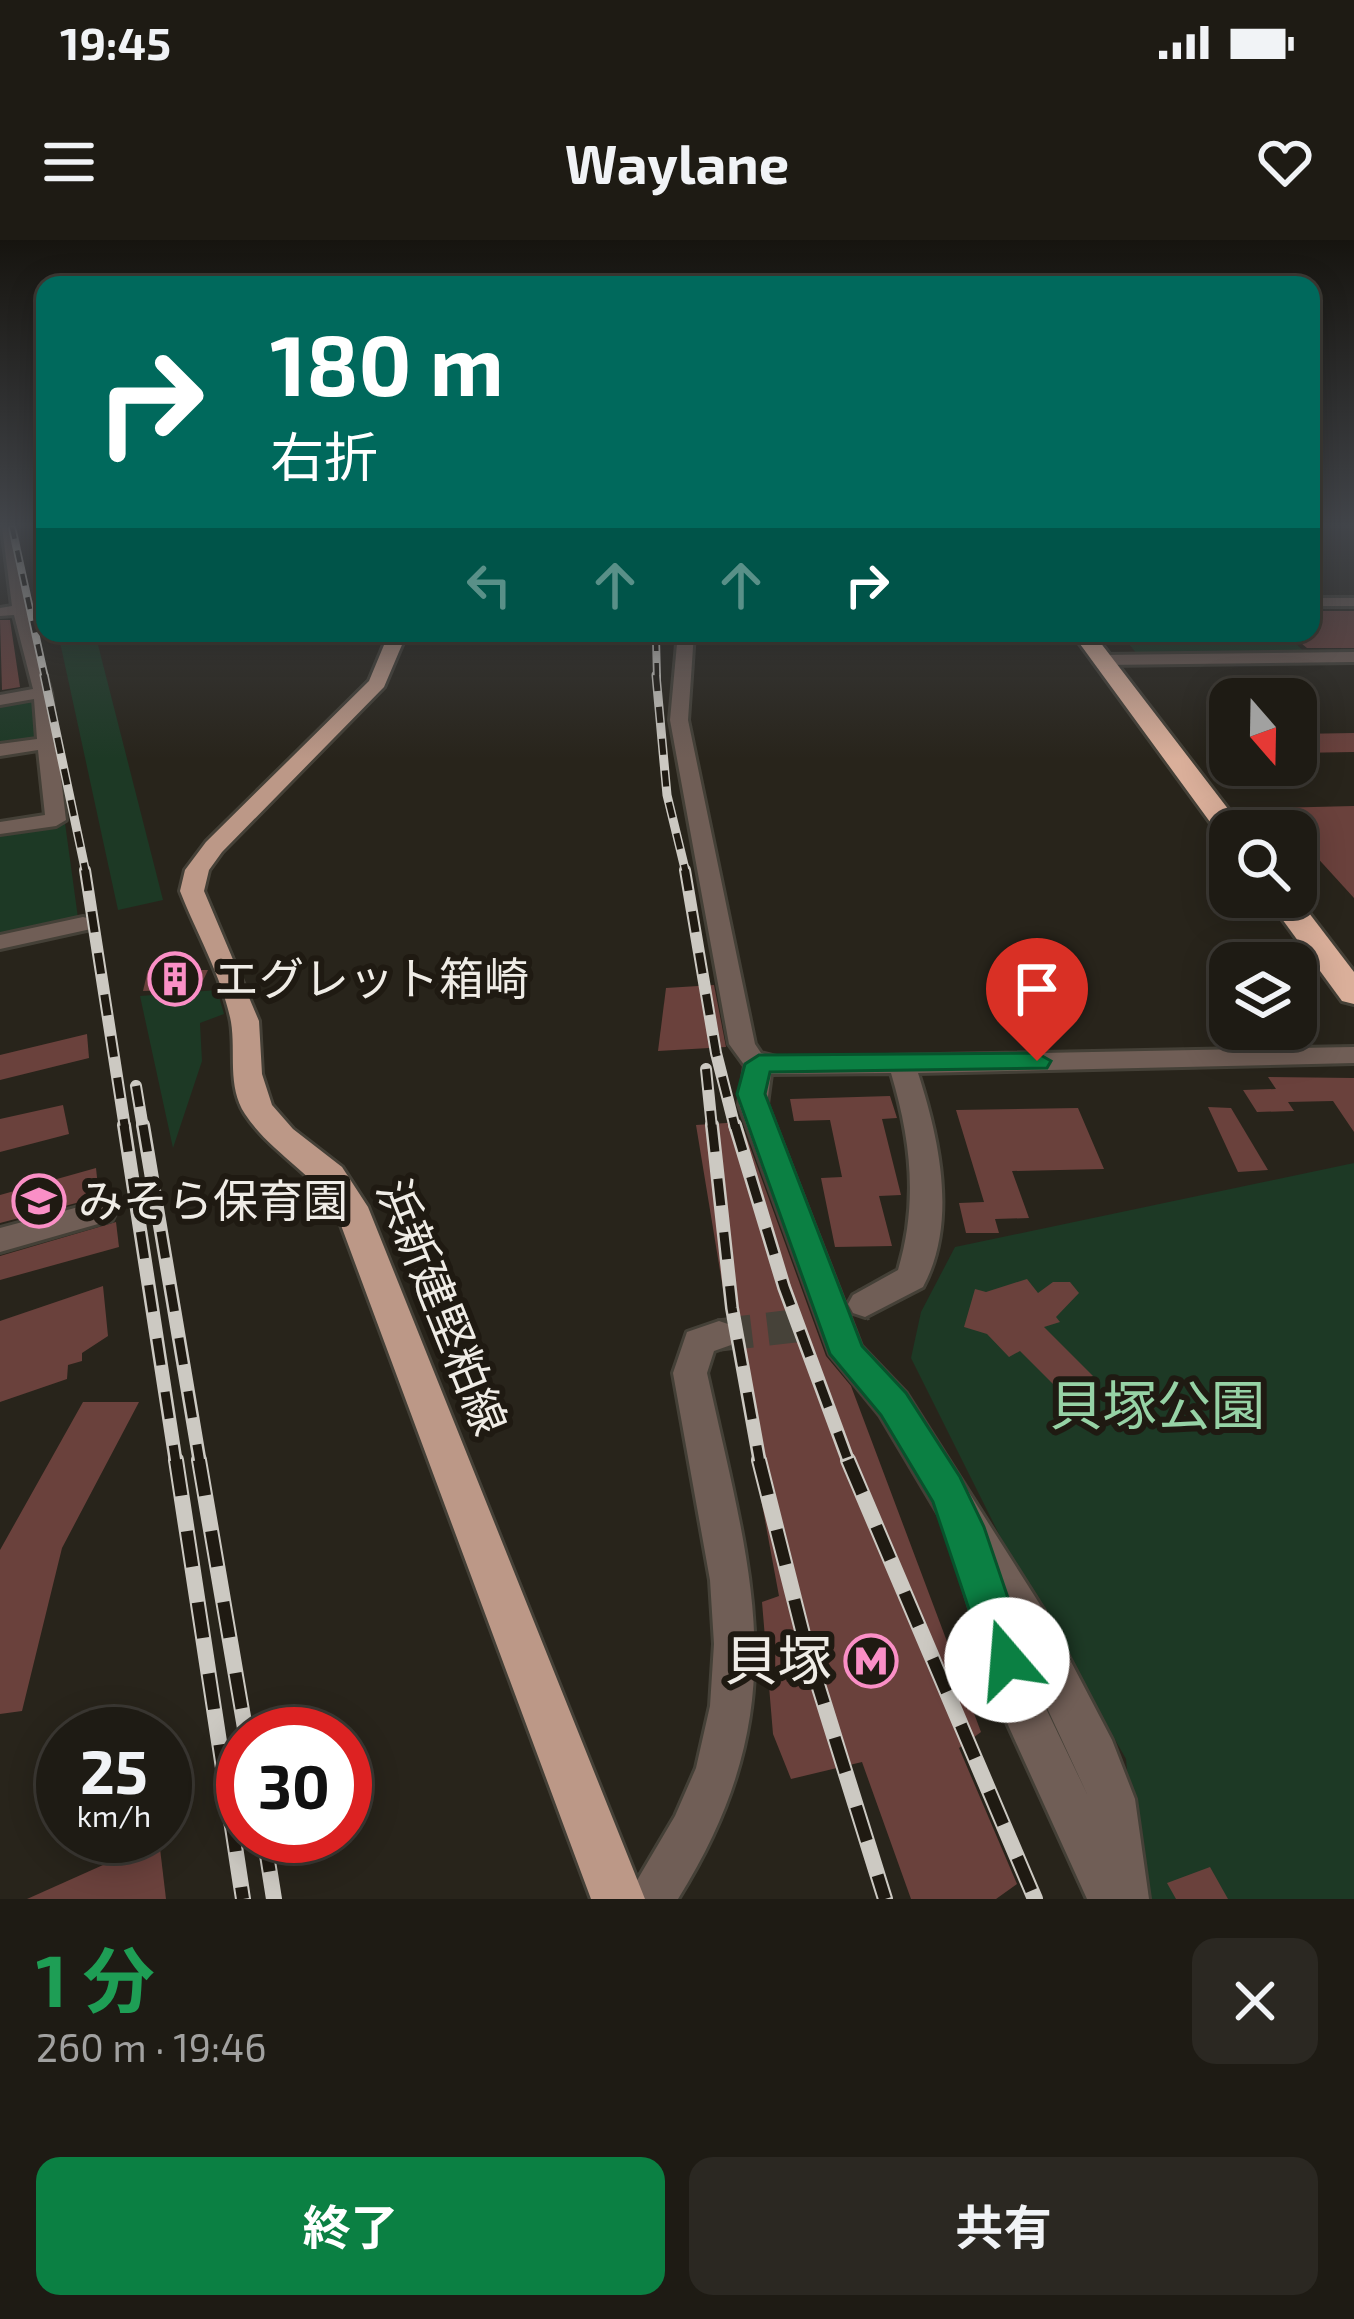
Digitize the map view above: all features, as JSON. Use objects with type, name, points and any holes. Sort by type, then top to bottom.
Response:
[{"type":"highway","points":[[1089,642],[1215,810]]},
{"type":"highway","points":[[1297,918],[1354,994]]},
{"type":"main road","name":"浜新建堅粕線","points":[[394,642],[377,683],[204,859],[192,901],[245,1021],[247,1074],[257,1108],[282,1137],[330,1175],[351,1207],[618,1899]]},
{"type":"street","points":[[0,828],[56,820],[42,693],[19,604]]},
{"type":"street","points":[[0,612],[36,607]]},
{"type":"street","points":[[685,642],[680,720],[742,1044],[759,1064],[753,1104],[847,1354],[893,1404],[964,1527],[1031,1629],[1096,1756],[1112,1798],[1125,1899]]},
{"type":"street","points":[[1102,660],[1354,657]]},
{"type":"street","points":[[0,700],[42,693]]},
{"type":"street","points":[[0,750],[46,743]]},
{"type":"street","points":[[0,942],[83,925]]},
{"type":"street","points":[[759,1064],[1354,1055]]},
{"type":"street","points":[[865,1304],[912,1278],[926,1236],[931,1197],[902,1064]]},
{"type":"street","points":[[0,1240],[101,1212]]},
{"type":"street","points":[[650,1899],[683,1855],[714,1787],[738,1683],[731,1586],[690,1373],[699,1342],[719,1335]]},
{"type":"street","points":[[964,1527],[1022,1705],[1112,1899]]},
{"type":"green space","points":[[60,642],[97,642],[163,900],[118,910]]},
{"type":"green space","points":[[1127,642],[1295,642],[1304,652],[1137,654]]},
{"type":"green space","points":[[37,698],[41,741],[0,747],[0,704]]},
{"type":"green space","points":[[65,823],[78,918],[0,937],[0,831]]},
{"type":"green space","points":[[217,990],[224,1014],[200,1023],[202,1061],[173,1148],[140,996]]},
{"type":"green space","name":"貝塚公園","points":[[1354,1163],[1354,1899],[1139,1899],[1126,1759],[1001,1538],[911,1358],[921,1312],[955,1247]]},
{"type":"building","points":[[1320,611],[1354,611],[1354,648],[1307,648],[1300,642],[1320,642]]},
{"type":"building","points":[[0,620],[10,620],[20,687],[2,690]]},
{"type":"building","points":[[1354,733],[1354,752],[1317,753],[1317,734]]},
{"type":"building","points":[[1354,806],[1354,898],[1317,857],[1317,810],[1272,808]]},
{"type":"building","name":"エグレット箱崎","points":[[148,970],[208,970],[199,989],[143,991]]},
{"type":"building","points":[[714,985],[726,1047],[658,1051],[666,988]]},
{"type":"building","points":[[87,1034],[89,1058],[0,1080],[0,1055]]},
{"type":"building","points":[[1268,1077],[1354,1078],[1354,1132],[1333,1101],[1288,1102],[1294,1111],[1257,1112],[1243,1090],[1276,1089]]},
{"type":"building","points":[[890,1096],[897,1118],[882,1119],[901,1195],[879,1196],[892,1246],[835,1247],[821,1178],[842,1177],[830,1120],[794,1121],[790,1099]]},
{"type":"building","points":[[63,1105],[69,1134],[0,1152],[0,1119]]},
{"type":"building","points":[[1208,1107],[1231,1108],[1268,1170],[1238,1172]]},
{"type":"building","points":[[1078,1108],[1104,1169],[1012,1171],[1029,1218],[995,1219],[999,1233],[966,1233],[959,1203],[984,1202],[956,1110]]},
{"type":"building","name":"貝塚","points":[[741,1122],[826,1356],[851,1386],[981,1732],[959,1748],[1017,1884],[996,1899],[911,1899],[862,1762],[791,1779],[773,1734],[762,1602],[779,1596],[733,1348],[740,1333],[728,1319],[696,1125]]},
{"type":"building","points":[[96,1168],[99,1197],[0,1223],[0,1195]]},
{"type":"building","points":[[116,1222],[119,1247],[0,1280],[0,1256]]},
{"type":"building","points":[[1027,1279],[1038,1293],[1053,1282],[1070,1282],[1079,1293],[1056,1317],[1060,1322],[1044,1327],[1093,1376],[1069,1391],[1059,1390],[1020,1351],[1009,1357],[987,1334],[964,1327],[975,1289],[986,1292]]},
{"type":"building","points":[[103,1286],[108,1336],[82,1353],[82,1361],[68,1365],[67,1379],[0,1402],[0,1321]]},
{"type":"building","points":[[83,1402],[139,1402],[62,1548],[22,1711],[0,1714],[0,1550]]},
{"type":"building","points":[[108,1863],[162,1863],[166,1899],[27,1899]]},
{"type":"building","points":[[1210,1867],[1228,1899],[1176,1899],[1167,1883]]},
{"type":"tunnel","points":[[719,1335],[794,1326],[865,1304]]},
{"type":"railway","points":[[29,604],[36,637]]},
{"type":"railway","points":[[37,642],[45,678]]},
{"type":"railway","points":[[656,642],[657,678]]},
{"type":"railway","points":[[44,675],[86,873]]},
{"type":"railway","points":[[656,675],[667,795],[686,873]]},
{"type":"railway","points":[[85,870],[125,1128]]},
{"type":"railway","points":[[685,870],[716,1053],[735,1128]]},
{"type":"railway","points":[[706,1069],[712,1128]]},
{"type":"railway","points":[[136,1086],[143,1128]]},
{"type":"railway","points":[[124,1125],[176,1463]]},
{"type":"railway","points":[[143,1125],[200,1463]]},
{"type":"railway","points":[[712,1125],[732,1308],[760,1463]]},
{"type":"railway","points":[[735,1125],[784,1287],[849,1463]]},
{"type":"railway","points":[[176,1460],[243,1899]]},
{"type":"railway","points":[[199,1460],[241,1707]]},
{"type":"railway","points":[[759,1460],[806,1646],[885,1899]]},
{"type":"railway","points":[[848,1460],[1035,1899]]},
{"type":"railway","points":[[268,1863],[274,1899]]},
{"type":"place","name":"エグレット箱崎","points":[[175,979]]},
{"type":"place","name":"みそら保育園","points":[[39,1201]]},
{"type":"place","name":"貝塚","points":[[871,1661]]},
{"type":"route","points":[[1007,1660],[964,1527],[946,1490],[893,1404],[847,1354],[751,1094],[759,1064],[1037,1061]]}]
